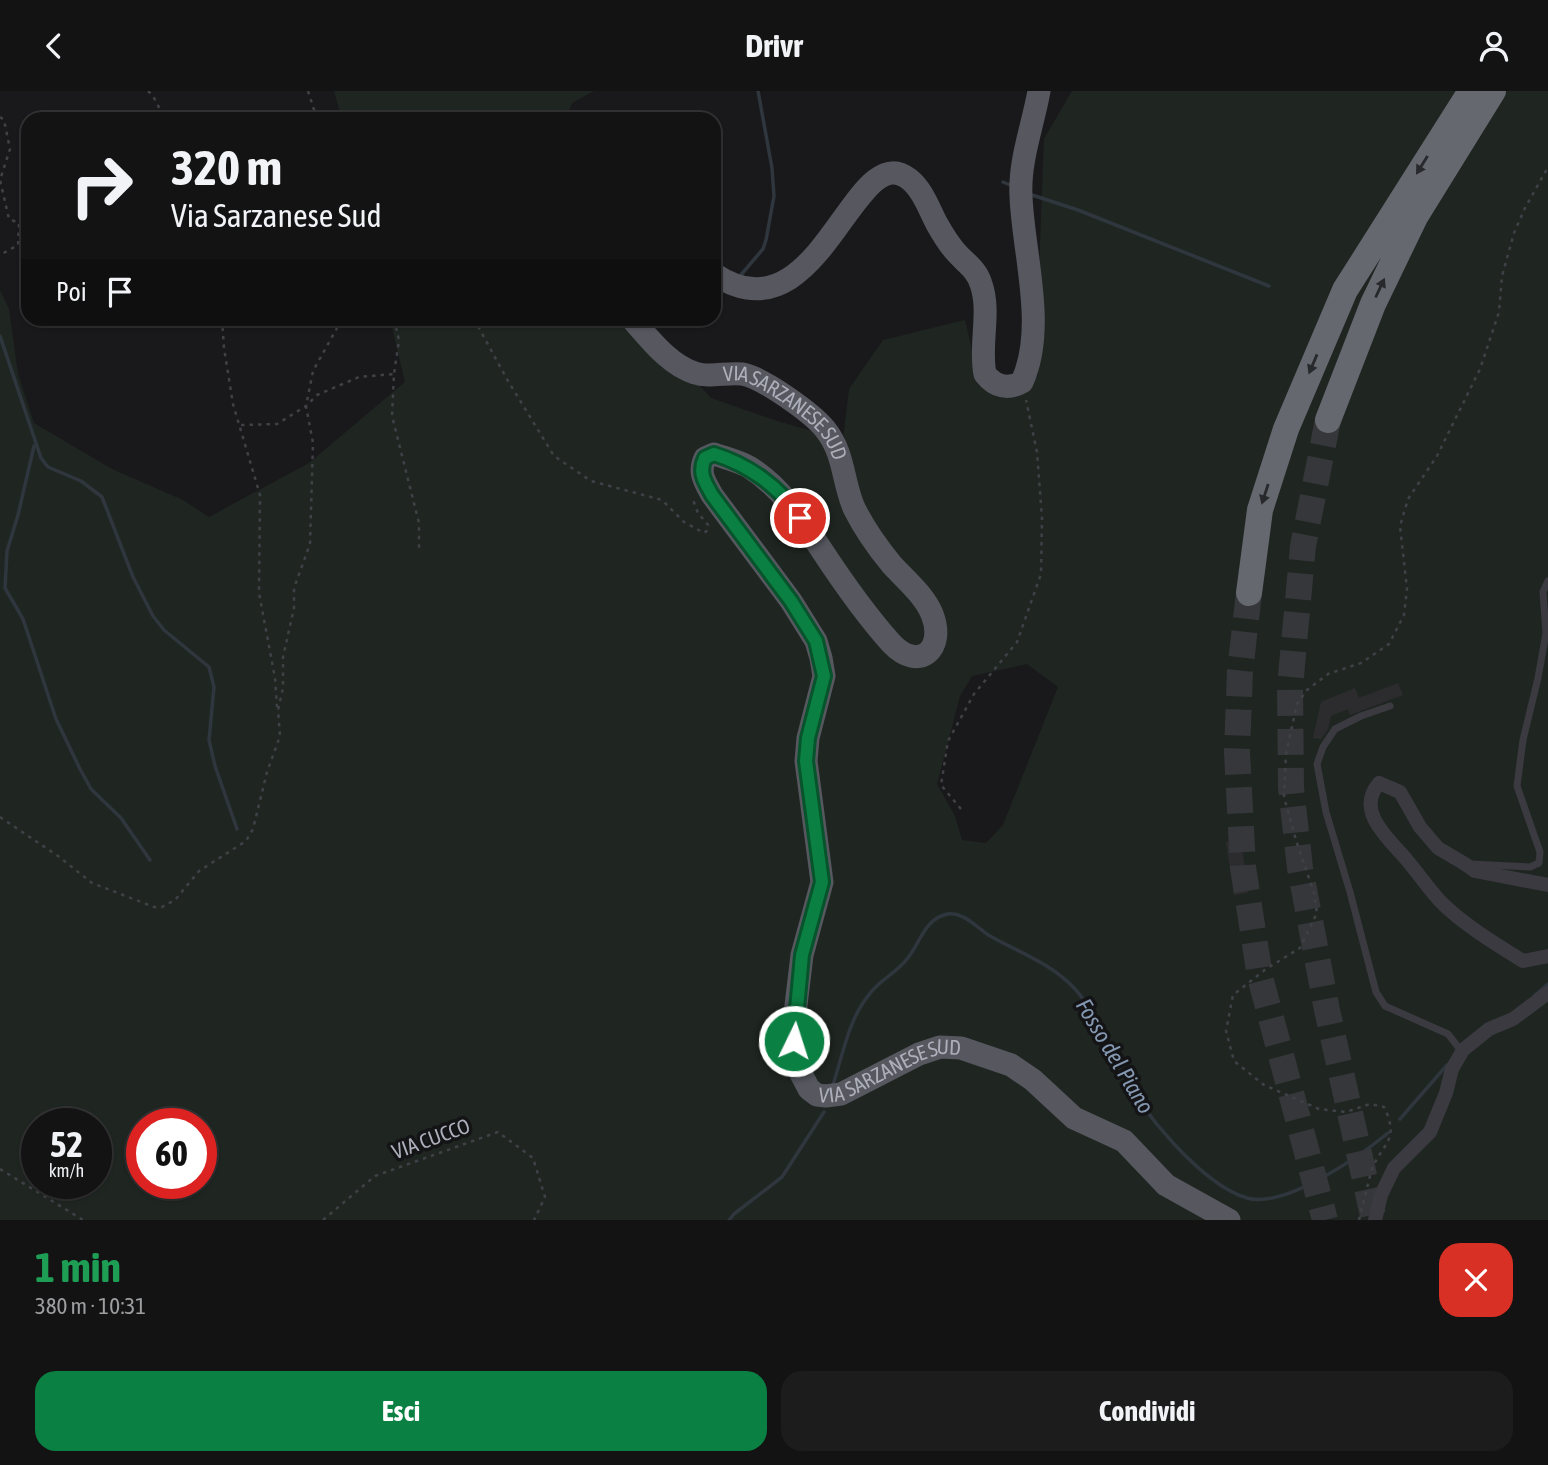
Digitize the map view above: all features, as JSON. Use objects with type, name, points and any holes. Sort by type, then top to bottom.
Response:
[{"type":"highway","points":[[1328,420],[1373,304],[1476,100]]},
{"type":"highway","points":[[1249,593],[1260,510],[1286,429],[1345,290],[1476,100]]},
{"type":"main road","points":[[721,278],[751,291],[776,285],[811,261],[876,177],[895,173],[907,177],[914,184],[955,252],[974,268],[982,286],[985,374],[997,385],[1006,387],[1022,382],[1030,357],[1032,317],[1031,274],[1020,195],[1039,91]]},
{"type":"main road","name":"VIA SARZANESE SUD","points":[[639,326],[675,364],[697,374],[744,374],[767,383],[824,428],[839,451],[853,506],[865,527],[892,565],[926,603],[932,615],[935,642],[929,653],[919,657],[906,656],[892,644],[843,582],[790,502],[748,467],[714,454],[705,458],[701,466],[702,478],[810,631],[816,641],[823,667],[824,676],[808,738],[806,761],[822,882],[802,955],[794,1022],[798,1068],[809,1089],[817,1095],[841,1094],[919,1054],[940,1047],[961,1048],[1011,1065],[1033,1080],[1074,1118],[1124,1141],[1166,1185],[1229,1220]]},
{"type":"street","points":[[1548,885],[1475,871],[1438,848],[1420,827],[1400,792],[1379,783],[1372,791],[1371,811],[1382,832],[1441,902],[1523,961],[1548,956]]},
{"type":"street","points":[[1375,1220],[1381,1195],[1394,1168],[1430,1132],[1446,1093],[1452,1069],[1462,1052],[1489,1029],[1513,1019],[1548,993]]},
{"type":"lane","points":[[1465,864],[1530,867],[1539,863],[1540,852],[1517,786],[1523,740],[1546,633],[1544,592],[1548,581]]},
{"type":"lane","points":[[1390,706],[1335,729],[1323,747],[1317,764],[1326,812],[1376,992],[1385,1006],[1448,1034],[1462,1052]]},
{"type":"path","points":[[148,91],[162,112]]},
{"type":"path","points":[[308,91],[315,112]]},
{"type":"path","points":[[0,117],[4,120],[10,149],[0,180],[9,219],[19,223],[18,245],[0,255]]},
{"type":"path","points":[[1359,1220],[1372,1168],[1388,1142],[1392,1123],[1384,1107],[1370,1104],[1346,1112],[1319,1109],[1264,1084],[1234,1061],[1226,1031],[1233,995],[1266,969],[1300,948],[1317,913],[1314,893],[1284,797],[1286,754],[1297,704],[1307,689],[1328,674],[1361,663],[1389,644],[1404,615],[1407,589],[1400,526],[1408,499],[1437,456],[1480,369],[1499,312],[1502,277],[1514,233],[1548,167]]},
{"type":"path","points":[[0,817],[93,883],[154,907],[162,907],[175,900],[199,871],[246,841],[253,829],[267,772],[280,736],[275,678],[259,593],[260,495],[231,393],[222,326]]},
{"type":"path","points":[[278,711],[295,587],[310,544],[313,443],[306,406],[313,371],[338,326]]},
{"type":"path","points":[[396,326],[399,340],[392,416],[419,523],[419,552]]},
{"type":"path","points":[[478,326],[554,456],[591,481],[662,501],[684,522],[704,533],[708,525],[698,513],[691,493],[696,489],[708,488]]},
{"type":"path","points":[[241,425],[278,424],[306,406],[317,395],[359,377],[394,374]]},
{"type":"path","points":[[961,809],[941,785],[948,741],[974,694],[1017,642],[1041,574],[1042,518],[1038,452],[1022,382]]},
{"type":"path","name":"VIA CUCCO","points":[[323,1220],[374,1176],[498,1132],[533,1158],[545,1197],[534,1220]]},
{"type":"path","points":[[0,1169],[83,1220]]},
{"type":"shaded area","points":[[334,91],[594,91],[572,103],[569,112],[340,112]]},
{"type":"shaded area","points":[[1072,91],[1548,91],[1548,1220],[0,1220],[0,290],[9,309],[18,374],[34,423],[112,469],[183,500],[209,517],[309,463],[405,382],[392,326],[644,326],[711,398],[843,440],[849,389],[883,340],[965,320],[979,380],[1007,396],[1038,375],[1044,139]],"holes":[[[1027,664],[1058,687],[1003,825],[986,843],[962,840],[955,816],[937,784],[960,696],[972,676]]]},
{"type":"building","points":[[1398,683],[1403,695],[1350,715],[1348,709],[1331,716],[1328,729],[1321,739],[1313,738],[1321,702],[1355,688],[1359,698]]},
{"type":"building","points":[[1241,840],[1248,893],[1234,895],[1226,842]]},
{"type":"waterway","points":[[740,276],[763,249],[774,196],[772,168],[758,91]]},
{"type":"waterway","points":[[1003,182],[1010,185]]},
{"type":"waterway","points":[[1032,195],[1078,210],[1269,286]]},
{"type":"waterway","points":[[0,336],[41,458],[48,467],[81,481],[102,497],[133,577],[153,616],[164,630],[209,667],[214,687],[209,740],[237,829]]},
{"type":"waterway","points":[[34,446],[7,551],[5,588],[23,619],[56,719],[80,769],[91,789],[121,818],[150,860]]},
{"type":"waterway","name":"Fosso del Piano","points":[[832,1088],[847,1037],[864,1002],[876,987],[907,959],[931,922],[951,914],[969,920],[990,936],[1045,965],[1066,980],[1093,1016],[1128,1085],[1156,1124],[1192,1162],[1229,1190],[1247,1198],[1281,1196],[1341,1167],[1388,1133]]},
{"type":"waterway","name":"Fosso del Piano","points":[[1534,996],[1548,984]]},
{"type":"waterway","name":"Fosso del Piano","points":[[1400,1119],[1447,1065]]},
{"type":"waterway","points":[[729,1220],[782,1177],[824,1112]]},
{"type":"tunnel","points":[[1328,420],[1303,546],[1290,687],[1291,788],[1300,868],[1327,1010],[1374,1220]]},
{"type":"tunnel","points":[[1249,593],[1240,671],[1237,752],[1243,867],[1260,977],[1325,1220]]},
{"type":"route","points":[[794,1041],[802,955],[822,882],[806,761],[808,738],[824,676],[816,641],[791,601],[702,478],[701,466],[705,458],[714,454],[748,467],[790,502],[800,518]]}]
